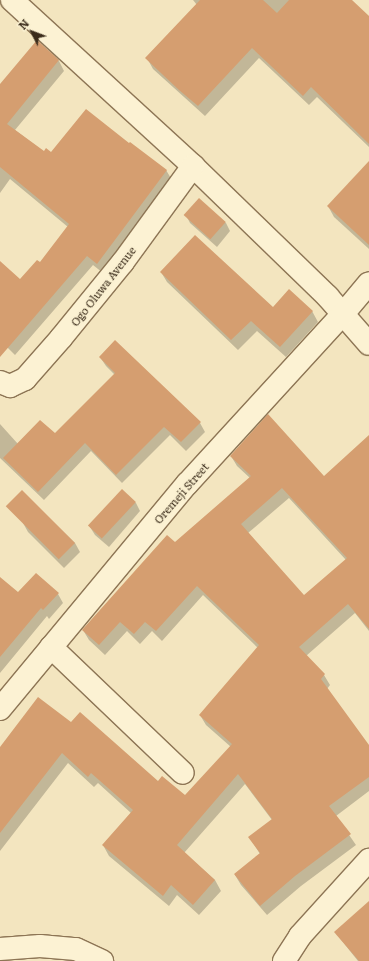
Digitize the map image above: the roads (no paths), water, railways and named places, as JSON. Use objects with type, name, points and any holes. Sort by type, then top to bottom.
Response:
[{"type":"street","points":[[12,0],[193,166],[328,297],[369,344]]},
{"type":"street","name":"Ogo Oluwa Avenue","points":[[0,382],[10,386],[25,379],[62,338],[123,262],[193,166]]},
{"type":"street","name":"Oremeji Street","points":[[0,710],[187,484],[369,284]]},
{"type":"street","points":[[51,648],[183,773]]},
{"type":"street","points":[[284,961],[300,936],[369,860]]},
{"type":"street","points":[[0,949],[40,946],[76,949],[102,961]]},
{"type":"street","points":[[0,953],[12,961]]}]
